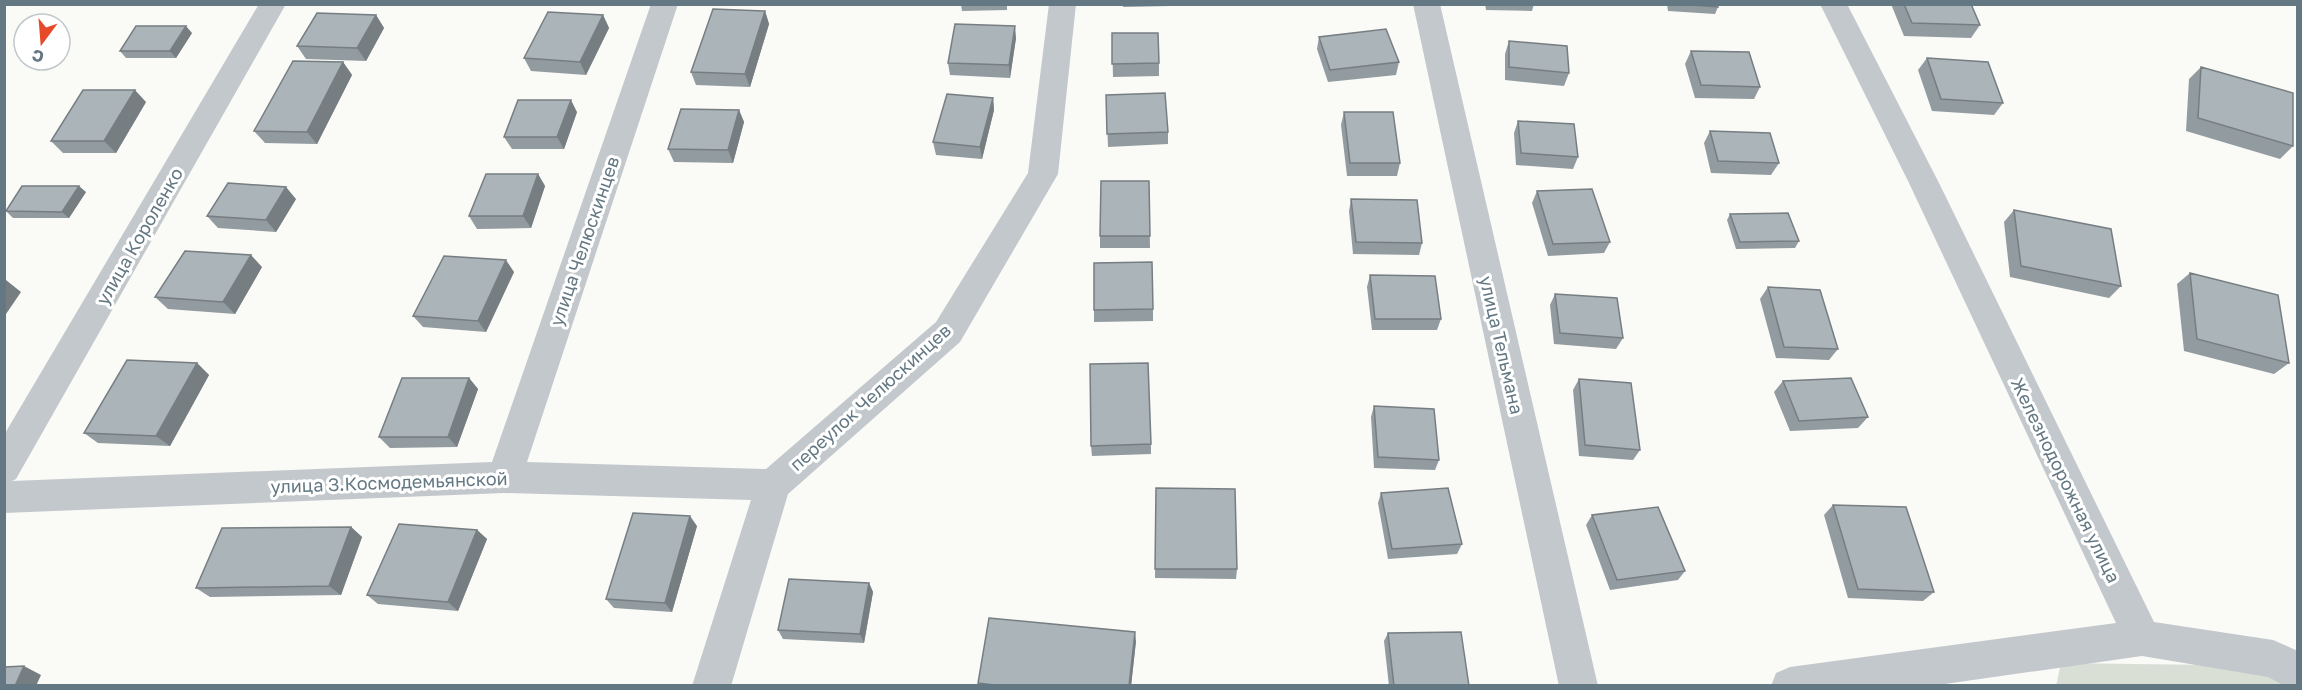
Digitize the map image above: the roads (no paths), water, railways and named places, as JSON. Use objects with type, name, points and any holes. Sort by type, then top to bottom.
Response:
[{"type":"street","name":"улица Короленко","points":[[4,468],[273,4]]},
{"type":"street","name":"улица Челюскинцев","points":[[504,477],[665,4]]},
{"type":"street","name":"переулок Челюскинцев","points":[[773,485],[948,332],[1043,174],[1063,4]]},
{"type":"street","name":"улица Тельмана","points":[[1426,4],[1579,686]]},
{"type":"street","name":"Железнодорожная улица","points":[[1833,4],[1924,183],[2142,638]]},
{"type":"street","name":"улица З.Космодемьянской","points":[[4,497],[504,477],[773,485]]},
{"type":"street","points":[[711,686],[773,485]]},
{"type":"street","points":[[1790,686],[2142,638],[2273,659],[2298,672]]}]
